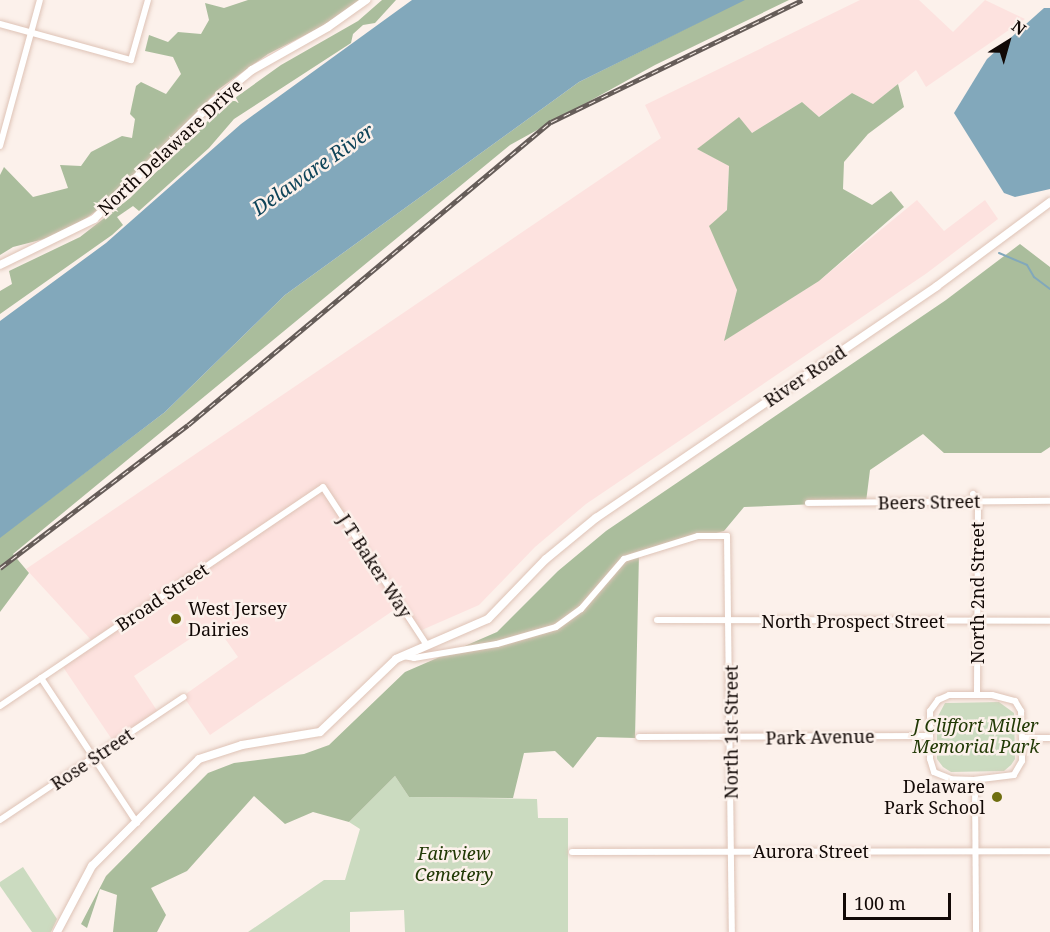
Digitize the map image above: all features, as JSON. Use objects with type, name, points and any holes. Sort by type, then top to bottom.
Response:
[{"type":"street","points":[[0,145],[40,0]]},
{"type":"street","points":[[0,24],[131,60],[148,0]]},
{"type":"street","name":"North Delaware Drive","points":[[0,265],[94,219],[213,102],[244,76],[366,0]]},
{"type":"street","name":"River Road","points":[[57,932],[93,866],[183,773],[208,754],[320,732],[401,655],[488,619],[558,548],[596,518],[937,286],[1050,202]]},
{"type":"street","name":"J T Baker Way","points":[[323,487],[426,644]]},
{"type":"street","name":"Broad Street","points":[[0,706],[323,487]]},
{"type":"street","name":"North 2nd Street","points":[[973,494],[978,501],[977,695]]},
{"type":"street","name":"Beers Street","points":[[808,503],[1050,501]]},
{"type":"street","name":"North 1st Street","points":[[401,655],[414,658],[479,647],[556,627],[581,609],[624,559],[691,537],[724,534],[730,543],[732,932]]},
{"type":"street","name":"North Prospect Street","points":[[657,620],[1050,621]]},
{"type":"street","points":[[41,678],[137,823]]},
{"type":"street","points":[[949,694],[1005,696],[1015,701],[1021,711],[1022,760],[1014,775],[1001,780],[944,778],[934,772],[929,736],[930,711],[938,700],[949,694]]},
{"type":"street","name":"Rose Street","points":[[0,820],[184,697]]},
{"type":"street","name":"Park Avenue","points":[[639,738],[929,736]]},
{"type":"street","points":[[1022,738],[1050,738]]},
{"type":"street","points":[[975,780],[976,932]]},
{"type":"street","name":"Aurora Street","points":[[572,852],[1050,851]]},
{"type":"shaded area","points":[[860,0],[919,0],[953,32],[985,0],[1025,19],[926,87],[916,70],[873,104],[852,93],[818,117],[802,102],[752,133],[697,149],[729,165],[727,210],[710,226],[737,290],[725,340],[819,281],[917,200],[944,231],[985,200],[998,219],[927,273],[586,504],[535,547],[479,605],[415,633],[397,608],[210,735],[183,696],[238,657],[214,623],[134,676],[160,715],[115,744],[61,664],[93,642],[26,569],[661,138],[645,105]]},
{"type":"green space","points":[[248,0],[360,0],[333,21],[268,54],[219,89],[117,196],[85,219],[52,237],[13,247],[0,255],[0,175],[4,167],[33,197],[68,188],[60,165],[81,166],[91,152],[122,136],[132,138],[135,119],[130,114],[136,86],[141,82],[166,94],[181,74],[173,57],[145,51],[149,35],[168,42],[178,32],[201,34],[209,20],[205,3],[224,8]]},
{"type":"green space","points":[[382,0],[396,0],[375,23],[363,25],[353,34],[351,43],[234,119],[209,148],[139,211],[133,206],[117,217],[123,225],[112,235],[0,314],[0,291],[12,284],[9,271],[80,237],[130,198],[221,108],[281,65],[358,21]]},
{"type":"green space","points":[[743,0],[789,0],[655,65],[510,145],[13,554],[29,573],[0,612],[0,537],[165,412],[285,295],[579,82]]},
{"type":"green space","points":[[898,84],[904,107],[868,134],[844,162],[843,189],[872,205],[891,191],[904,207],[819,281],[724,341],[737,290],[709,226],[727,210],[729,166],[697,149],[739,117],[752,133],[802,102],[819,117],[852,93],[873,104]]},
{"type":"green space","points":[[1020,244],[1050,267],[1050,447],[1041,453],[944,453],[923,434],[870,470],[866,502],[744,507],[724,531],[639,553],[635,738],[597,737],[573,768],[555,751],[524,753],[513,798],[409,797],[395,776],[349,822],[313,812],[285,824],[254,796],[187,871],[151,888],[166,915],[157,932],[113,932],[117,895],[100,889],[87,928],[81,924],[106,876],[208,773],[234,763],[304,754],[329,745],[405,672],[497,632],[558,571],[606,531],[946,300]]},
{"type":"green space","name":"J Cliffort Miller Memorial Park","points":[[999,702],[1014,713],[1015,759],[1011,765],[1004,771],[951,772],[943,767],[937,759],[937,718],[945,703]]},
{"type":"green space","name":"Fairview Cemetery","points":[[395,776],[409,797],[537,799],[538,818],[568,818],[568,932],[405,932],[404,910],[350,912],[350,932],[248,932],[324,880],[345,880],[360,829],[349,822]]},
{"type":"green space","points":[[23,867],[57,919],[51,932],[32,932],[0,886],[0,882]]},
{"type":"water","name":"Delaware River","points":[[412,0],[745,0],[579,82],[285,295],[165,412],[0,538],[0,321],[106,243],[241,124]]},
{"type":"water","points":[[1044,8],[1050,8],[1050,189],[1015,197],[1004,193],[954,113],[987,59]]},
{"type":"waterway","points":[[999,253],[1027,265],[1034,277],[1050,289]]},
{"type":"railway","points":[[0,568],[188,425],[551,122],[802,0]]},
{"type":"place","name":"West Jersey Dairies","points":[[176,619]]},
{"type":"place","name":"Delaware Park School","points":[[997,797]]}]
